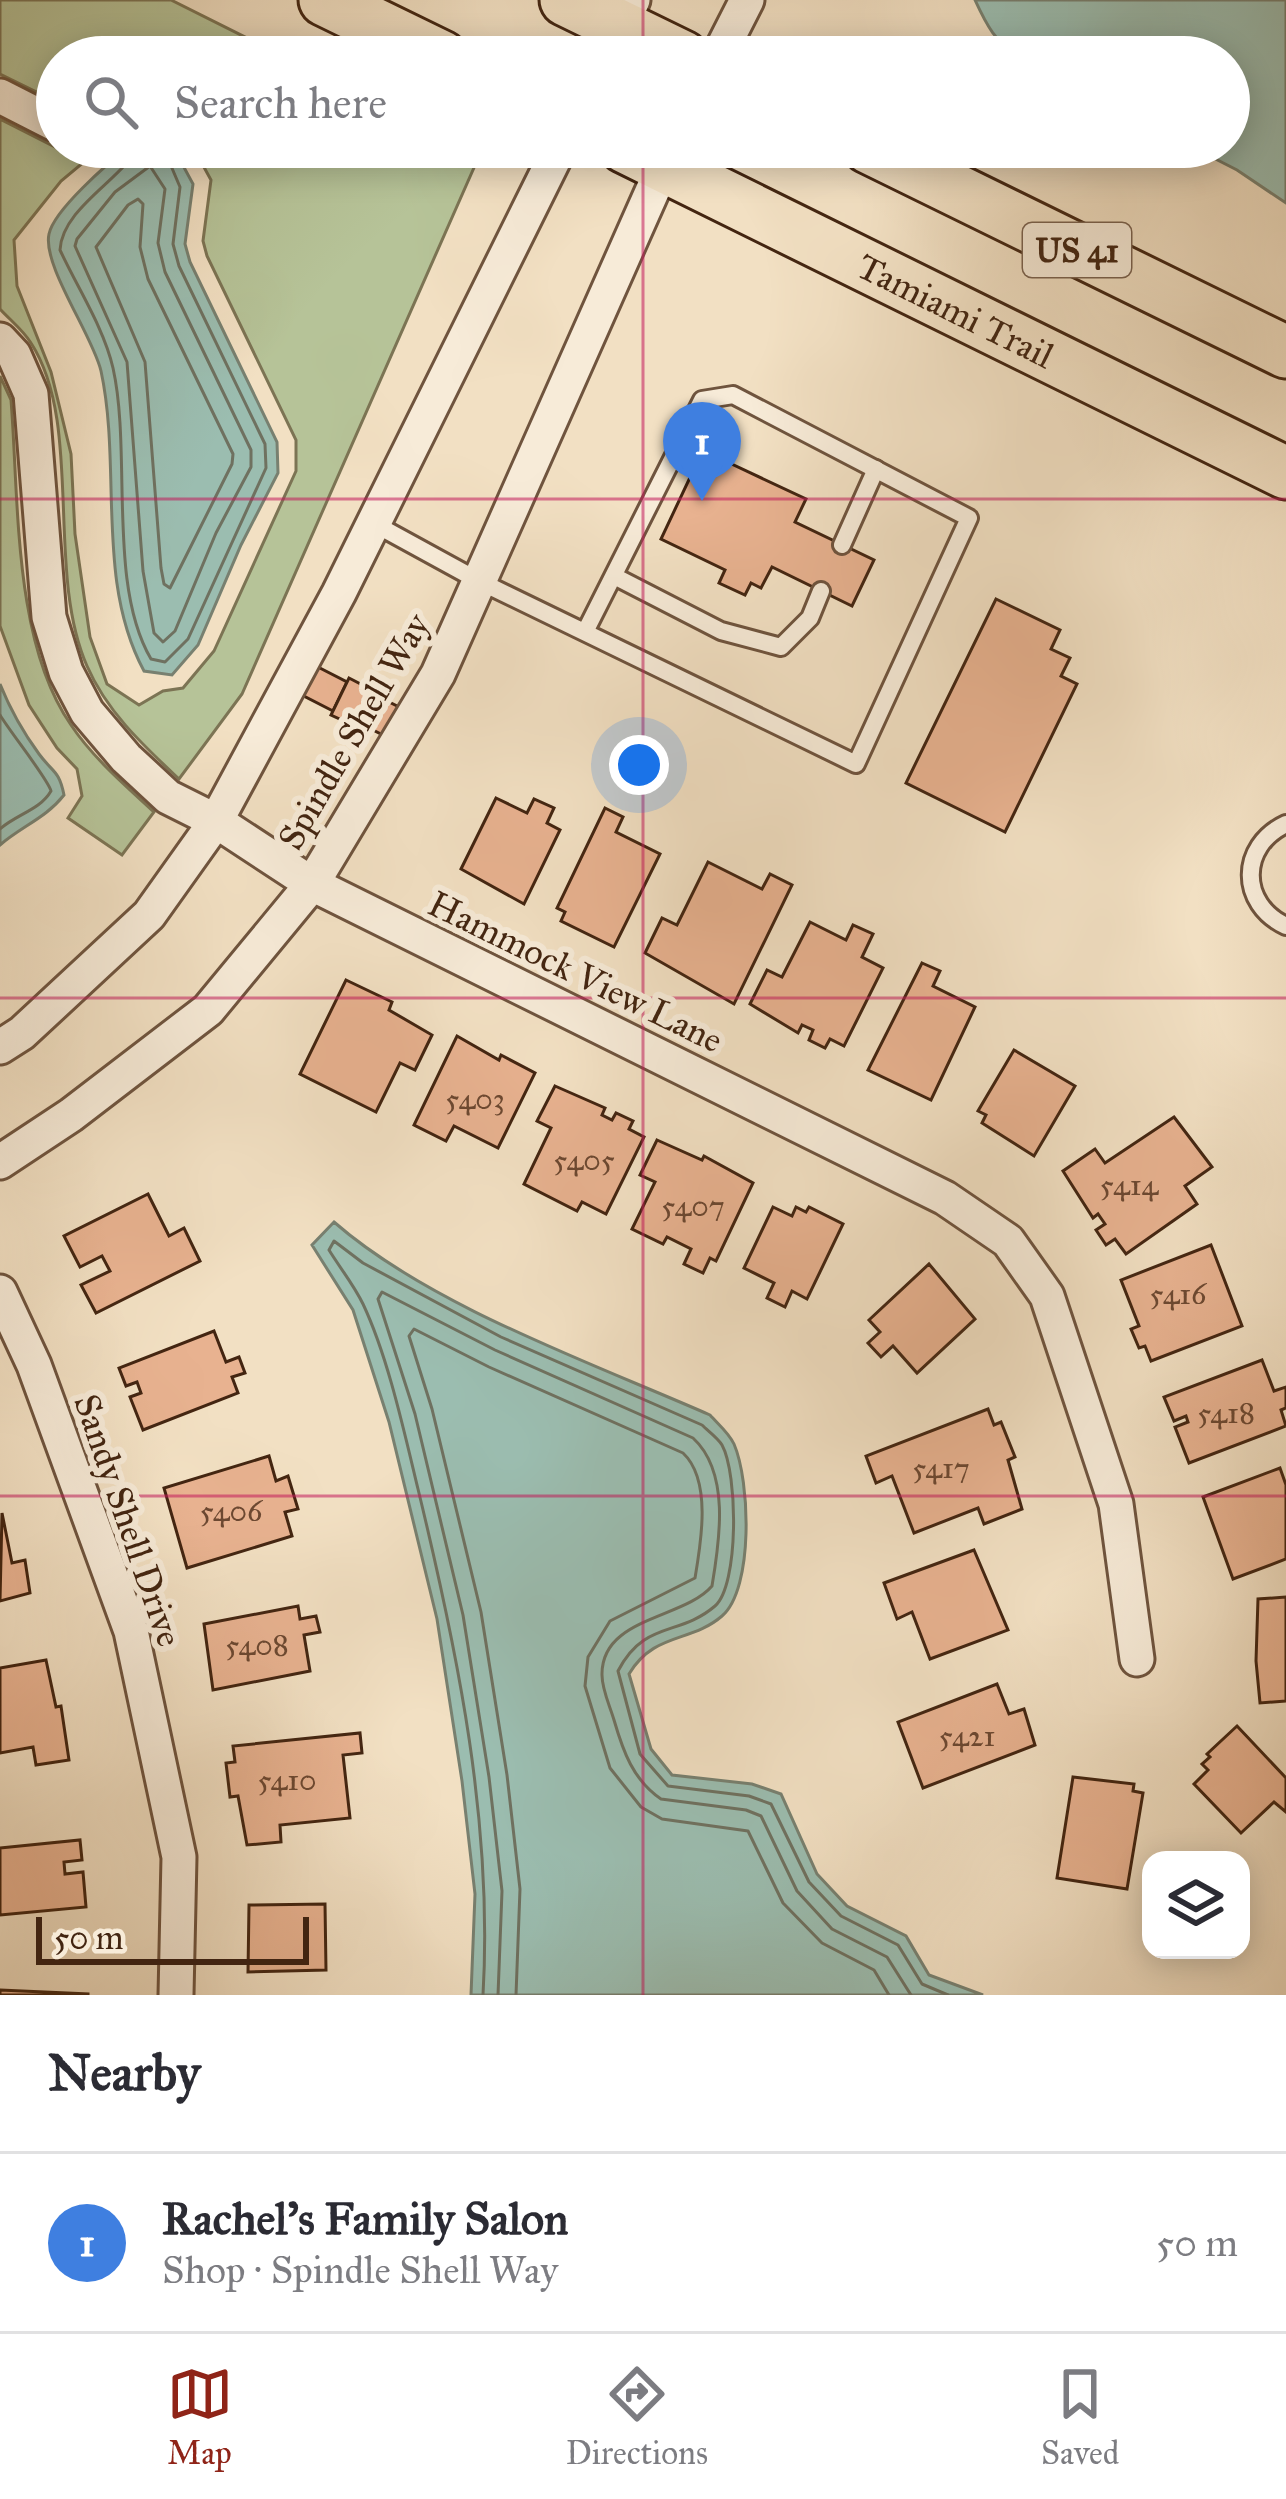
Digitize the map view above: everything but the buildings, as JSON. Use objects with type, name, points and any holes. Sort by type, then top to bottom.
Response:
[{"type":"main road","points":[[325,0],[399,36]]},
{"type":"main road","points":[[566,0],[619,28]]},
{"type":"main road","name":"Tamiami Trail","points":[[683,168],[1286,473]]},
{"type":"main road","name":"US 41","points":[[911,168],[1286,352]]},
{"type":"street","points":[[729,36],[748,0]]},
{"type":"street","points":[[0,96],[36,114]]},
{"type":"street","name":"Spindle Shell Way","points":[[0,1047],[22,1034],[149,915],[217,821],[373,523],[550,168]]},
{"type":"street","name":"Spindle Shell Way","points":[[0,1162],[71,1115],[208,1010],[312,884],[438,674],[647,168]]},
{"type":"street","name":"Hammock View Lane","points":[[0,340],[14,355],[31,394],[49,617],[66,672],[87,712],[126,758],[168,796],[217,821],[312,884],[945,1198],[1008,1241],[1047,1296],[1116,1504],[1137,1659]]},
{"type":"street","name":"Sandy Shell Drive","points":[[0,1292],[34,1365],[131,1631],[179,1857],[176,1995]]},
{"type":"lane","points":[[373,523],[478,580],[856,764],[969,518],[733,395],[702,400],[585,632]]},
{"type":"lane","points":[[842,545],[875,469]]},
{"type":"lane","points":[[614,576],[721,631],[781,647],[810,618],[821,591]]},
{"type":"lane","points":[[1286,824],[1260,842],[1249,875],[1260,908],[1286,926]]},
{"type":"shaded area","points":[[0,0],[171,0],[243,36],[36,36],[36,92],[0,74]]},
{"type":"shaded area","points":[[0,119],[36,137],[36,168],[77,168],[14,240],[17,286],[51,372],[71,454],[75,534],[90,637],[107,684],[139,705],[163,691],[183,688],[214,651],[296,471],[296,440],[207,256],[203,241],[211,180],[204,168],[474,168],[242,694],[179,779],[115,713],[87,666],[68,587],[61,456],[47,377],[31,343],[0,309]]},
{"type":"shaded area","points":[[0,376],[11,400],[22,569],[38,653],[71,725],[154,812],[122,855],[68,818],[82,796],[77,769],[29,705],[0,626]]},
{"type":"water","points":[[975,0],[1286,0],[1286,203],[1233,168],[1250,168],[1250,36],[995,36]]},
{"type":"water","points":[[104,168],[184,168],[193,184],[185,244],[190,262],[277,442],[278,473],[198,645],[172,675],[144,671],[129,636],[114,562],[110,446],[101,371],[49,247],[53,224]]},
{"type":"water","points":[[0,684],[28,737],[58,776],[64,795],[0,845]]},
{"type":"water","points":[[334,1222],[373,1252],[464,1306],[710,1415],[726,1432],[739,1461],[746,1507],[740,1583],[722,1616],[698,1631],[661,1644],[629,1674],[651,1749],[672,1775],[752,1784],[781,1794],[817,1874],[847,1906],[906,1936],[929,1975],[983,1995],[471,1995],[475,1894],[437,1619],[389,1422],[353,1310],[312,1245]]},
{"type":"place","name":"Rachel's Family Salon","points":[[702,501]]}]
